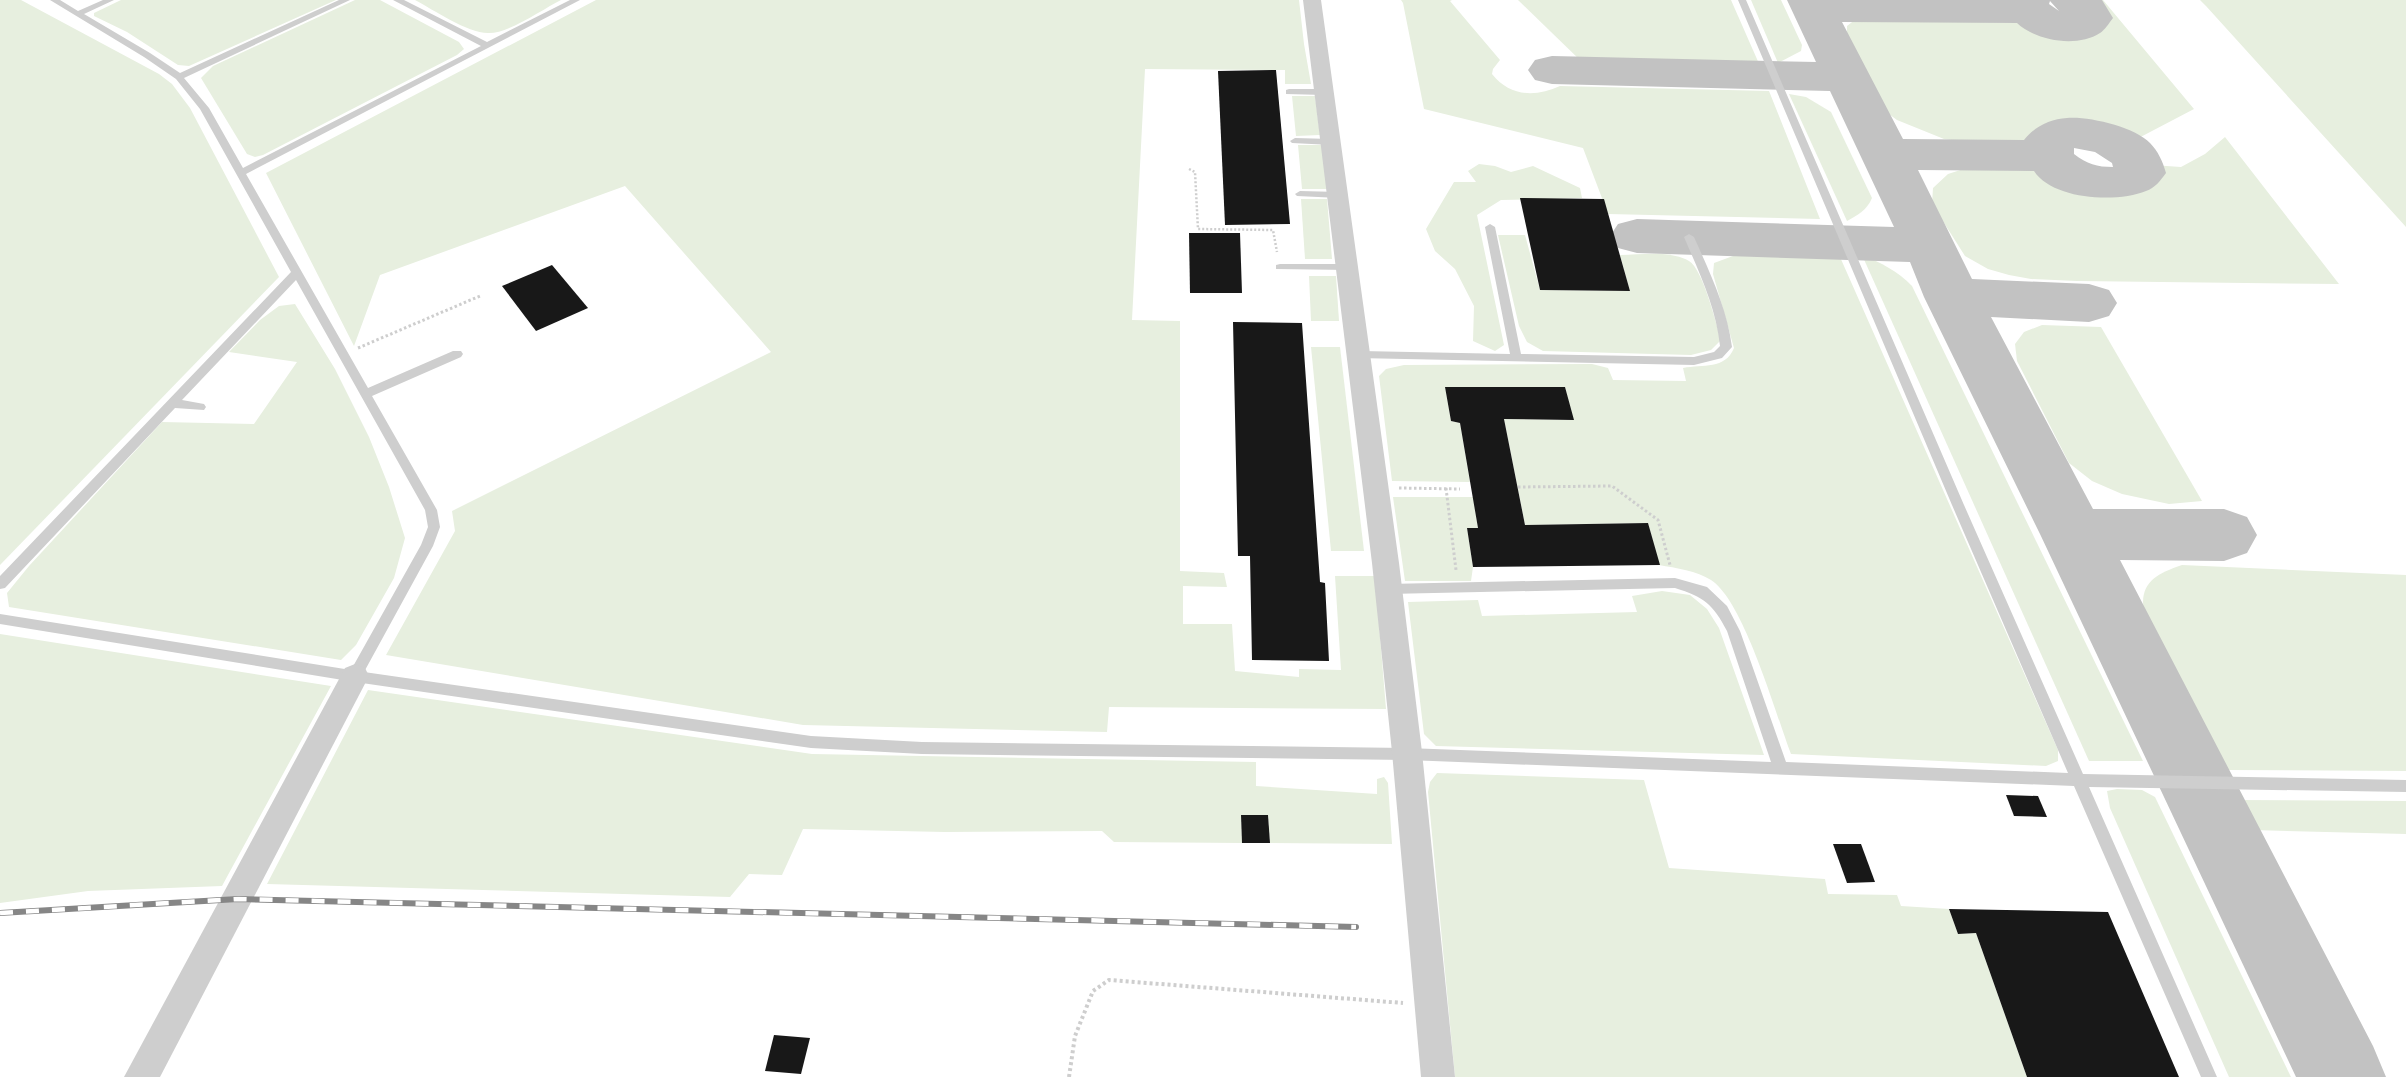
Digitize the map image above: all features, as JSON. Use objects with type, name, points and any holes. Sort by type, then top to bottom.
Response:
[{"type":"street","points":[[1312,0],[1361,355],[1407,754],[1429,1005],[1438,1077]]},
{"type":"street","points":[[141,1077],[355,676]]},
{"type":"lane","points":[[54,0],[147,55],[180,77],[204,108],[432,510],[434,527],[426,546],[355,676]]},
{"type":"lane","points":[[78,14],[110,0]]},
{"type":"lane","points":[[180,77],[346,0]]},
{"type":"lane","points":[[396,0],[488,46]]},
{"type":"lane","points":[[241,173],[576,0]]},
{"type":"lane","points":[[1742,0],[1958,505],[2210,1077]]},
{"type":"lane","points":[[1289,92],[1324,92]]},
{"type":"lane","points":[[1295,141],[1331,142]]},
{"type":"lane","points":[[1300,194],[1339,195]]},
{"type":"lane","points":[[1490,227],[1516,358]]},
{"type":"lane","points":[[1361,355],[1694,361],[1718,355],[1726,347],[1725,333],[1706,276],[1689,238]]},
{"type":"lane","points":[[1280,267],[1349,267]]},
{"type":"lane","points":[[0,584],[297,272]]},
{"type":"lane","points":[[366,394],[456,354]]},
{"type":"lane","points":[[172,403],[200,408]]},
{"type":"lane","points":[[1388,589],[1675,583],[1702,591],[1722,610],[1733,631],[1781,768]]},
{"type":"lane","points":[[0,619],[355,676],[810,742],[922,748],[1407,754],[2079,780],[2406,786]]},
{"type":"path","points":[[1189,169],[1196,172],[1198,229],[1273,230],[1280,267]]},
{"type":"path","points":[[343,354],[480,296]]},
{"type":"path","points":[[1518,487],[1612,486],[1658,520],[1675,583]]},
{"type":"path","points":[[1376,487],[1460,489]]},
{"type":"path","points":[[1446,488],[1458,588]]},
{"type":"path","points":[[1069,1077],[1075,1036],[1093,991],[1109,980],[1429,1005]]},
{"type":"green space","points":[[0,0],[21,0],[159,74],[172,84],[190,108],[279,277],[0,565]]},
{"type":"green space","points":[[121,0],[336,0],[189,66],[178,65],[127,32],[94,16],[94,13]]},
{"type":"green space","points":[[355,0],[380,0],[459,42],[464,49],[457,55],[263,155],[255,157],[247,154],[201,78],[213,66]]},
{"type":"green space","points":[[415,0],[561,0],[505,30],[488,33],[461,25]]},
{"type":"green space","points":[[596,0],[1299,0],[1311,84],[1285,84],[1285,70],[1145,69],[1132,320],[1180,321],[1180,571],[1224,573],[1227,587],[1183,586],[1183,624],[1232,624],[1235,671],[1299,677],[1299,669],[1341,670],[1335,576],[1375,576],[1386,709],[1109,707],[1107,732],[803,725],[386,655],[455,531],[452,511],[771,352],[625,186],[380,275],[354,346],[266,173]]},
{"type":"green space","points":[[1401,0],[1452,0],[1450,1],[1500,60],[1493,69],[1492,74],[1499,82],[1515,91],[1524,93],[1542,92],[1560,86],[1769,91],[1820,219],[1608,214],[1583,148],[1424,109]]},
{"type":"green space","points":[[1518,0],[1731,0],[1760,66],[1583,63]]},
{"type":"green space","points":[[1751,0],[1781,0],[1802,45],[1801,51],[1778,63]]},
{"type":"green space","points":[[2088,0],[2103,0],[2194,109],[2131,142],[2099,131],[2077,128],[2042,133],[2037,144],[1981,144],[1944,139],[1897,120],[1878,106],[1847,40],[1847,26],[1856,19],[2023,23],[2062,33],[2082,34],[2101,29],[2106,22],[2104,16],[2109,15],[2104,7],[2096,6]]},
{"type":"green space","points":[[2200,0],[2406,0],[2406,227],[2206,6]]},
{"type":"green space","points":[[1789,94],[1806,97],[1831,112],[1872,198],[1865,209],[1847,221]]},
{"type":"green space","points":[[1292,96],[1315,96],[1320,135],[1296,136]]},
{"type":"green space","points":[[2225,137],[2339,284],[2077,281],[2031,279],[2009,275],[1988,269],[1965,256],[1932,204],[1933,188],[1948,174],[1976,165],[2047,166],[2083,185],[2133,192],[2149,188],[2157,182],[2152,165],[2181,167],[2205,154]]},
{"type":"green space","points":[[1298,145],[1322,145],[1327,189],[1302,189]]},
{"type":"green space","points":[[1479,164],[1495,166],[1511,172],[1533,166],[1580,188],[1582,198],[1501,200],[1477,215],[1504,345],[1495,351],[1473,341],[1474,306],[1455,269],[1435,251],[1426,229],[1454,182],[1476,182],[1468,171]]},
{"type":"green space","points":[[1301,199],[1327,199],[1332,259],[1305,259]]},
{"type":"green space","points":[[1498,235],[1525,235],[1540,290],[1630,291],[1620,255],[1665,254],[1689,261],[1699,274],[1704,285],[1721,340],[1711,350],[1691,355],[1543,351],[1527,342],[1519,326]]},
{"type":"green space","points":[[1822,253],[1840,257],[2058,750],[2058,761],[2046,766],[1791,754],[1758,660],[1735,611],[1723,592],[1711,580],[1693,572],[1659,565],[1648,523],[1525,525],[1504,419],[1573,420],[1565,387],[1445,387],[1451,421],[1460,423],[1470,482],[1392,481],[1379,376],[1386,369],[1404,365],[1592,364],[1608,368],[1613,380],[1686,381],[1683,368],[1719,363],[1730,355],[1734,348],[1713,274],[1714,263],[1733,256]]},
{"type":"green space","points":[[1862,255],[1889,268],[1912,286],[2143,761],[2089,761]]},
{"type":"green space","points":[[1309,276],[1336,276],[1339,321],[1311,321]]},
{"type":"green space","points":[[295,304],[335,369],[369,437],[389,487],[405,538],[394,578],[356,645],[341,660],[9,607],[7,593],[29,566],[162,422],[254,424],[297,362],[229,352],[260,320],[279,306]]},
{"type":"green space","points":[[2042,325],[2101,327],[2202,501],[2169,504],[2122,494],[2092,481],[2069,463],[2017,361],[2015,344],[2024,332]]},
{"type":"green space","points":[[1311,347],[1340,347],[1364,551],[1331,551]]},
{"type":"green space","points":[[1393,497],[1473,497],[1478,528],[1467,528],[1473,567],[1471,581],[1405,581]]},
{"type":"green space","points":[[2182,565],[2406,575],[2406,771],[2225,770],[2146,620],[2143,608],[2145,590],[2149,584],[2162,573]]},
{"type":"green space","points":[[1662,591],[1690,595],[1707,609],[1719,628],[1764,755],[1436,746],[1424,734],[1408,602],[1478,600],[1482,616],[1637,612],[1632,596]]},
{"type":"green space","points":[[0,634],[331,686],[222,886],[88,891],[0,903]]},
{"type":"green space","points":[[368,690],[812,754],[1256,762],[1256,786],[1377,794],[1377,779],[1384,777],[1388,783],[1392,844],[1270,843],[1268,815],[1241,816],[1242,843],[1114,842],[1102,831],[945,832],[803,829],[782,875],[749,874],[730,897],[267,884]]},
{"type":"green space","points":[[1437,773],[1644,780],[1669,868],[1825,879],[1828,894],[1897,895],[1901,906],[1949,909],[1958,934],[1976,933],[2027,1077],[1455,1077],[1428,792],[1430,782]]},
{"type":"green space","points":[[2117,789],[2142,790],[2155,797],[2291,1077],[2229,1077],[2110,808],[2107,791]]},
{"type":"green space","points":[[2235,800],[2406,801],[2406,834],[2252,830]]},
{"type":"building","points":[[1276,70],[1290,224],[1225,225],[1218,71]]},
{"type":"building","points":[[1520,198],[1604,199],[1630,291],[1540,290]]},
{"type":"building","points":[[1189,233],[1240,233],[1242,293],[1190,293]]},
{"type":"building","points":[[552,265],[588,308],[536,331],[502,286]]},
{"type":"building","points":[[1233,322],[1302,323],[1320,582],[1325,583],[1329,661],[1252,660],[1250,556],[1238,556]]},
{"type":"building","points":[[1445,387],[1565,387],[1574,420],[1504,419],[1525,525],[1648,523],[1660,565],[1473,567],[1467,528],[1478,528],[1460,423],[1451,421]]},
{"type":"building","points":[[2006,795],[2038,796],[2047,817],[2014,816]]},
{"type":"building","points":[[1241,815],[1268,815],[1270,843],[1242,843]]},
{"type":"building","points":[[1833,844],[1861,844],[1875,882],[1847,883]]},
{"type":"building","points":[[1949,909],[2108,912],[2179,1077],[2027,1077],[1976,933],[1958,934]]},
{"type":"building","points":[[774,1035],[810,1038],[801,1074],[765,1071]]},
{"type":"taxiway","points":[[1809,0],[1930,245]]},
{"type":"taxiway","points":[[2028,0],[2026,5],[2037,18],[2056,26],[2076,27],[2084,24],[2090,18],[2086,9],[2072,0]]},
{"type":"taxiway","points":[[1813,8],[2028,10]]},
{"type":"taxiway","points":[[1552,70],[1847,77]]},
{"type":"taxiway","points":[[2066,133],[2100,137],[2123,146],[2132,153],[2138,162],[2140,173],[2129,180],[2114,183],[2097,183],[2080,179],[2065,172],[2054,163],[2048,153],[2049,141],[2066,133]]},
{"type":"taxiway","points":[[1886,154],[2048,156]]},
{"type":"taxiway","points":[[1637,236],[1930,245]]},
{"type":"taxiway","points":[[1930,245],[1952,297]]},
{"type":"taxiway","points":[[1952,297],[2089,303]]},
{"type":"taxiway","points":[[1952,297],[2073,534]]},
{"type":"taxiway","points":[[2073,534],[2224,535]]},
{"type":"taxiway","points":[[2073,534],[2342,1077]]},
{"type":"railway","points":[[0,913],[238,899],[1356,927]]}]
